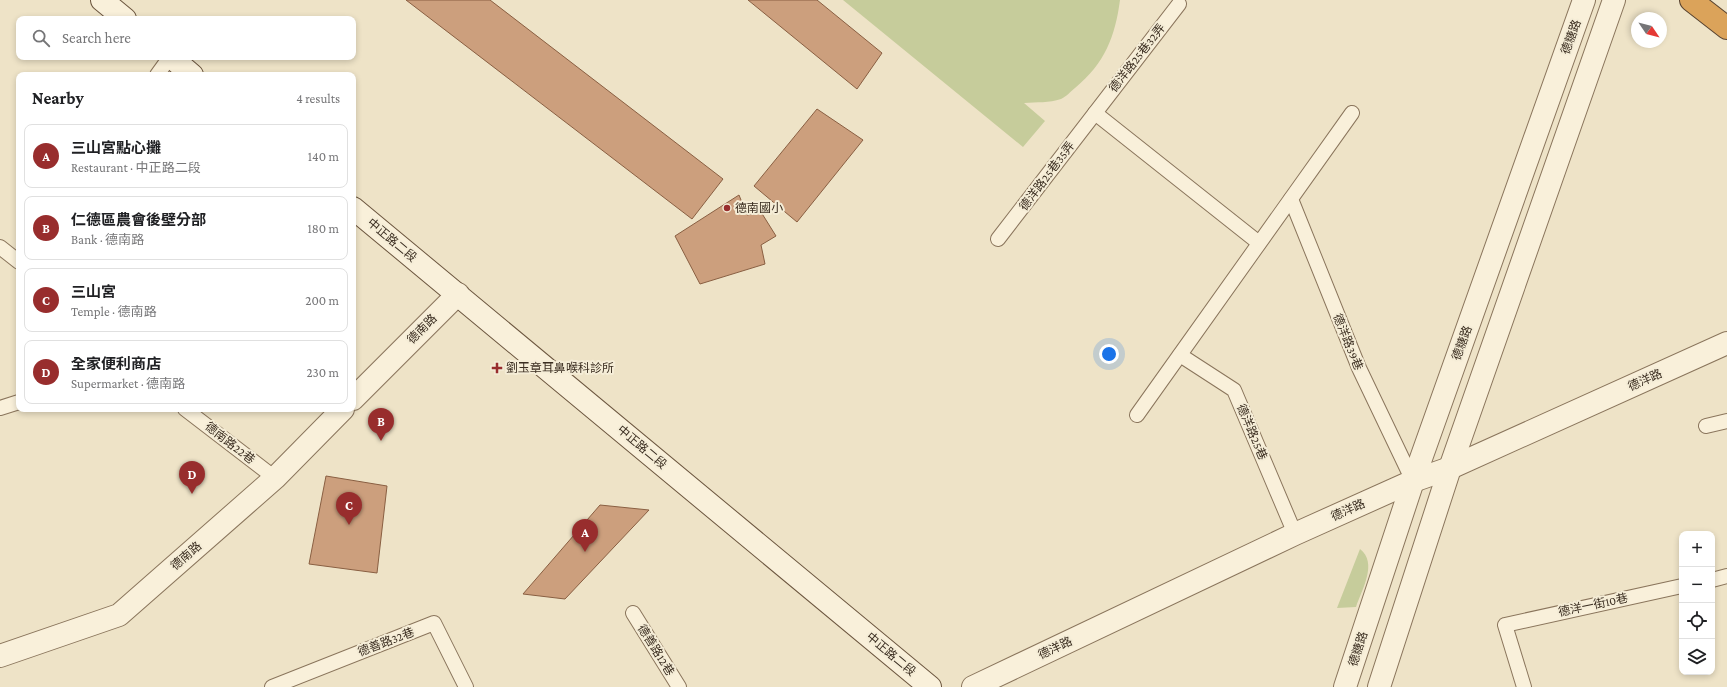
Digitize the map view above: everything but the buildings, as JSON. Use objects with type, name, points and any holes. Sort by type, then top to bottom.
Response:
[{"type":"highway","points":[[1691,0],[1727,28]]},
{"type":"street","points":[[102,0],[121,16]]},
{"type":"street","name":"德糖路","points":[[1345,687],[1413,481],[1584,0]]},
{"type":"street","points":[[1379,687],[1450,468],[1614,0]]},
{"type":"street","points":[[174,60],[188,72]]},
{"type":"street","name":"中正路二段","points":[[356,210],[930,687]]},
{"type":"street","name":"德南路","points":[[356,396],[458,294]]},
{"type":"street","name":"德洋路","points":[[973,687],[1294,534],[1413,481],[1450,468],[1727,343]]},
{"type":"street","name":"德南路","points":[[0,656],[120,615],[275,478],[340,412]]},
{"type":"lane","name":"德洋路25巷32弄","points":[[1095,113],[1179,4]]},
{"type":"lane","points":[[159,72],[168,60]]},
{"type":"lane","name":"德洋路25巷35弄","points":[[998,239],[1095,113]]},
{"type":"lane","points":[[1095,113],[1259,243]]},
{"type":"lane","points":[[1137,416],[1352,113]]},
{"type":"lane","name":"德洋路39巷","points":[[1291,199],[1359,368],[1413,481]]},
{"type":"lane","points":[[0,247],[16,260]]},
{"type":"lane","name":"德洋路25巷","points":[[1180,355],[1234,390],[1294,534]]},
{"type":"lane","points":[[0,408],[16,403]]},
{"type":"lane","name":"德南路22巷","points":[[189,412],[275,478]]},
{"type":"lane","points":[[1706,426],[1727,421]]},
{"type":"lane","points":[[1715,579],[1727,576]]},
{"type":"lane","name":"德洋一街10巷","points":[[1524,687],[1505,625],[1679,587]]},
{"type":"lane","name":"德善路12巷","points":[[633,613],[679,687]]},
{"type":"lane","name":"德善路32巷","points":[[272,687],[434,623],[466,687]]},
{"type":"green space","points":[[843,0],[1120,0],[1115,26],[1107,48],[1094,69],[1085,79],[1061,99],[1047,102],[1024,103],[1045,121],[1023,147]]},
{"type":"green space","points":[[1360,549],[1368,561],[1365,584],[1356,607],[1337,608]]},
{"type":"place","name":"德南國小","points":[[727,208]]},
{"type":"place","name":"劉玉章耳鼻喉科診所","points":[[497,368]]},
{"type":"place","name":"仁德區農會後壁分部","points":[[381,441]]},
{"type":"place","name":"全家便利商店","points":[[192,494]]},
{"type":"place","name":"三山宮","points":[[349,525]]},
{"type":"place","name":"三山宮點心攤","points":[[585,552]]}]
